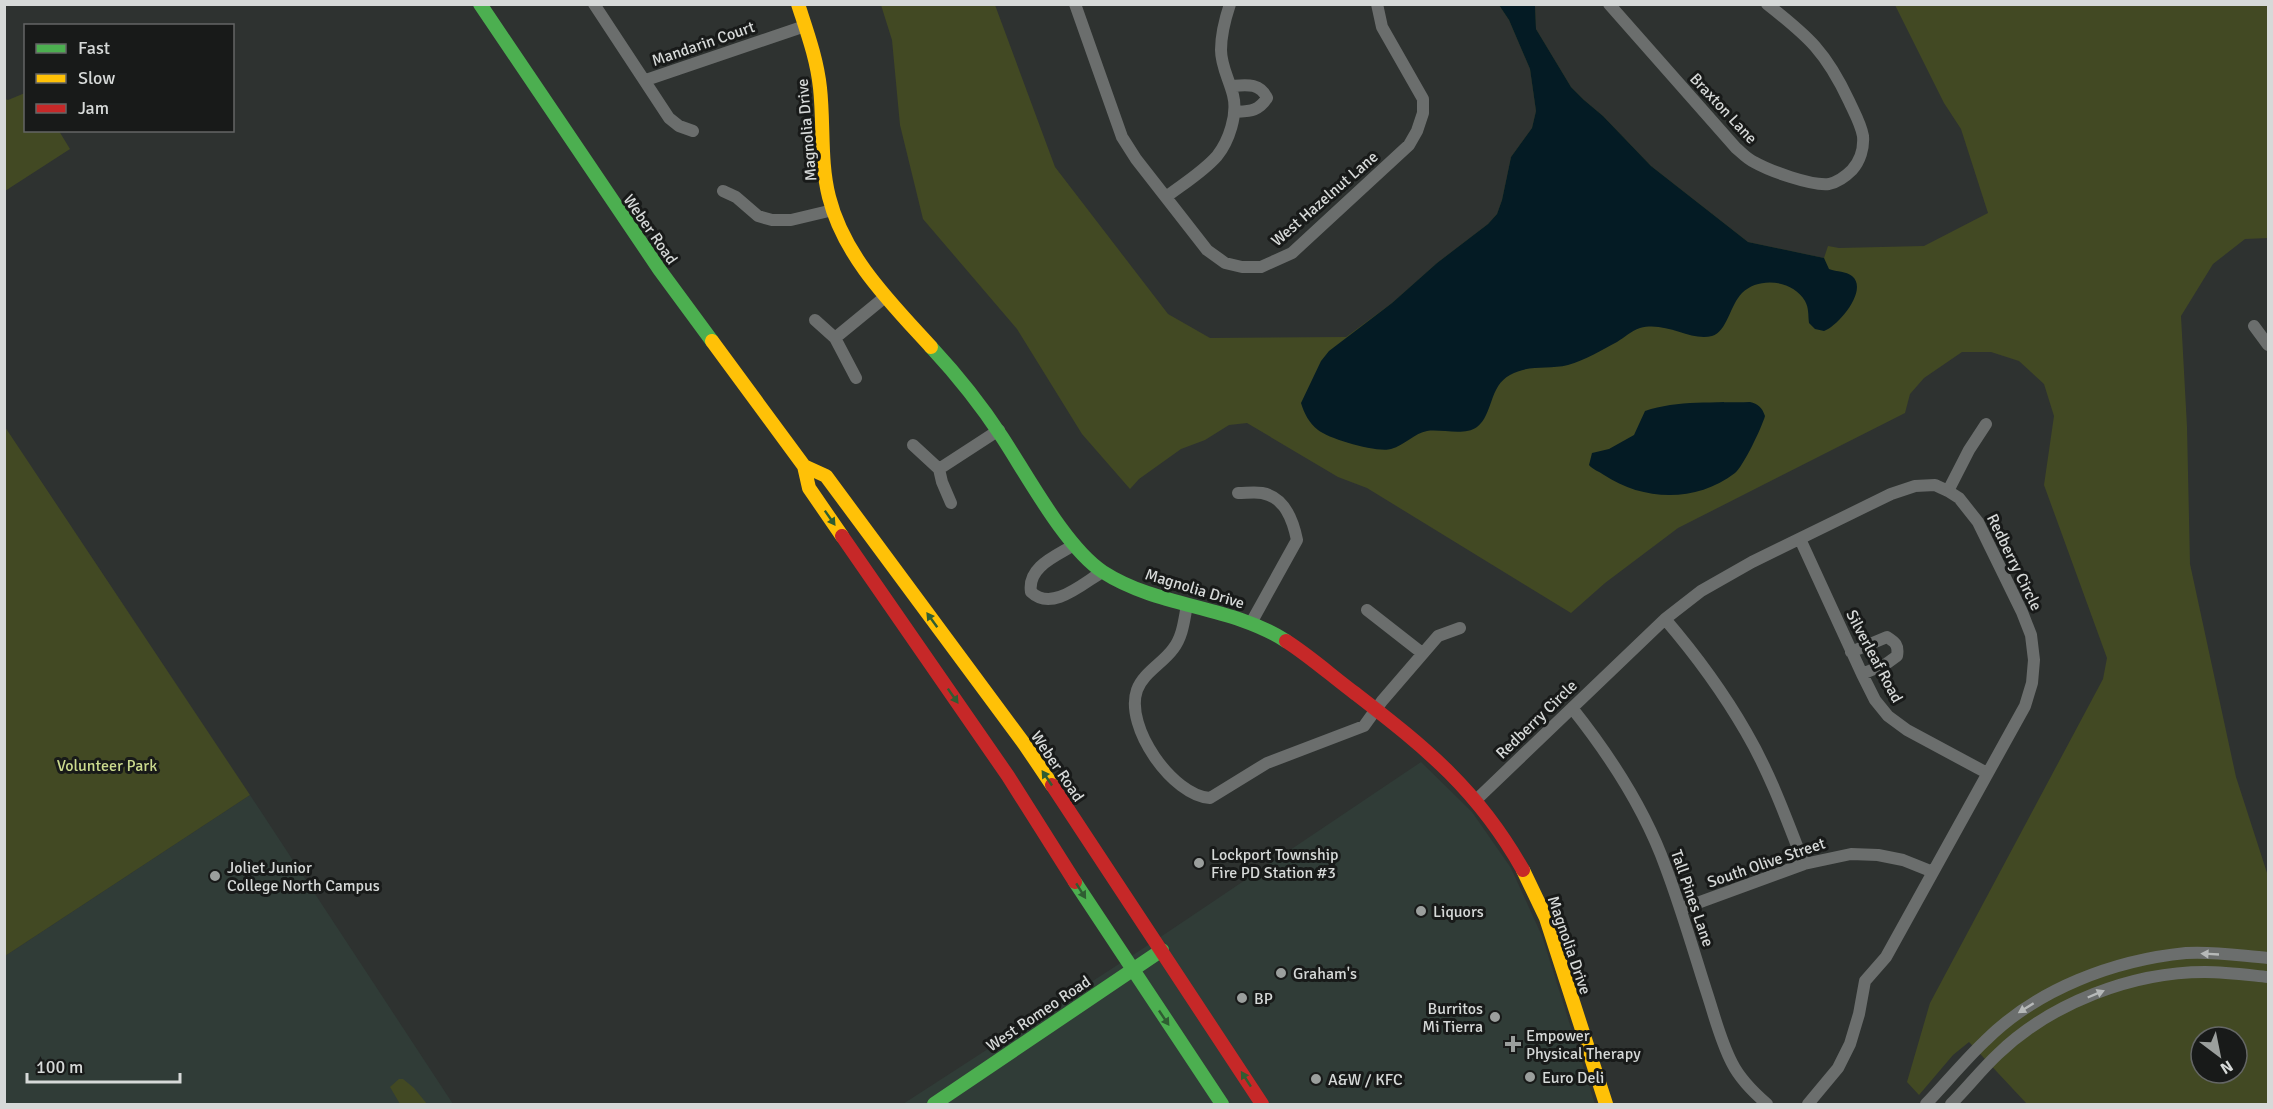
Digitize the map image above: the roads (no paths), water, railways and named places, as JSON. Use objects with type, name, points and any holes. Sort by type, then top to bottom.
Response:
[{"type":"main road","name":"Magnolia Drive","points":[[798,4],[816,57],[825,180],[833,210],[846,240],[864,270],[885,297],[966,386],[999,430],[1046,506],[1074,545],[1102,572],[1134,588],[1251,623],[1308,657],[1375,709],[1452,774],[1476,800],[1498,830],[1533,889],[1546,918],[1606,1104]]},
{"type":"main road","name":"Weber Road","points":[[484,8],[658,269],[804,466],[810,488],[1008,776],[1222,1104]]},
{"type":"main road","name":"Weber Road","points":[[804,466],[826,476],[1025,745],[1262,1104]]},
{"type":"main road","name":"West Romeo Road","points":[[934,1104],[1162,950]]},
{"type":"street","name":"Mandarin Court","points":[[594,4],[669,118],[679,126],[693,131]]},
{"type":"street","name":"West Hazelnut Lane","points":[[1075,4],[1122,137],[1136,159],[1207,250],[1225,263],[1242,267],[1261,267],[1292,253],[1409,145],[1417,131],[1423,113],[1423,99],[1382,27],[1377,4]]},
{"type":"street","points":[[1166,197],[1215,158],[1223,147],[1229,131],[1234,112],[1234,98],[1223,67],[1221,50],[1223,28],[1230,4]]},
{"type":"street","name":"Braxton Lane","points":[[1609,4],[1736,148],[1752,162],[1814,184],[1839,181],[1856,165],[1861,153],[1863,136],[1860,125],[1834,70],[1825,57],[1803,32],[1767,4]]},
{"type":"street","name":"Mandarin Court","points":[[646,80],[805,26]]},
{"type":"street","points":[[1231,86],[1252,85],[1260,88],[1267,98],[1262,106],[1254,111],[1234,112]]},
{"type":"street","points":[[723,191],[736,197],[758,216],[772,220],[791,220],[833,210]]},
{"type":"street","points":[[835,338],[885,297]]},
{"type":"street","points":[[815,320],[835,338],[856,378]]},
{"type":"street","points":[[2254,326],[2268,345]]},
{"type":"street","points":[[1948,491],[1969,450],[1986,424]]},
{"type":"street","points":[[939,468],[999,430]]},
{"type":"street","points":[[912,445],[939,468],[951,503]]},
{"type":"street","name":"Redberry Circle","points":[[1476,800],[1665,619],[1701,591],[1752,562],[1891,495],[1915,486],[1935,485],[1959,498],[1978,522],[2031,635],[2033,672],[2025,706],[1886,957],[1865,981],[1859,1014],[1850,1044],[1838,1068],[1808,1104]]},
{"type":"street","points":[[1238,493],[1263,493],[1282,503],[1290,516],[1297,540],[1251,623]]},
{"type":"street","name":"Silverleaf Road","points":[[1800,539],[1851,652],[1875,700],[1888,717],[1907,730],[1987,773]]},
{"type":"street","points":[[1074,545],[1037,569],[1032,576],[1031,592],[1044,600],[1060,597],[1102,572]]},
{"type":"street","points":[[1186,605],[1181,636],[1173,650],[1147,674],[1137,689],[1135,702],[1137,720],[1153,756],[1168,774],[1190,793],[1201,798],[1210,798],[1267,763],[1364,726],[1375,709],[1438,636],[1460,628]]},
{"type":"street","points":[[1367,610],[1422,653]]},
{"type":"street","points":[[1665,619],[1704,667],[1747,734],[1782,807],[1804,864]]},
{"type":"street","points":[[1851,652],[1887,637],[1895,642],[1898,649],[1897,656],[1886,664],[1862,674]]},
{"type":"street","name":"Tall Pines Lane","points":[[1572,708],[1611,760],[1634,796],[1654,838],[1681,909],[1720,1034],[1732,1064],[1748,1087],[1767,1104]]},
{"type":"street","name":"South Olive Street","points":[[1681,909],[1804,864],[1851,854],[1878,855],[1903,860],[1933,872]]},
{"type":"street","points":[[1926,1104],[1986,1040],[2021,1011],[2058,989],[2102,971],[2145,959],[2188,953],[2268,958]]},
{"type":"street","points":[[1951,1104],[1999,1053],[2027,1031],[2066,1006],[2109,988],[2167,975],[2205,972],[2268,977]]},
{"type":"water","points":[[1499,5],[1535,5],[1536,29],[1571,87],[1603,116],[1651,166],[1748,242],[1824,258],[1829,269],[1852,276],[1857,290],[1850,307],[1837,322],[1824,331],[1815,329],[1809,323],[1805,301],[1792,288],[1775,283],[1757,284],[1742,293],[1725,324],[1712,336],[1696,336],[1660,327],[1640,328],[1574,363],[1531,368],[1510,375],[1498,386],[1482,422],[1472,430],[1427,431],[1396,447],[1384,450],[1342,441],[1324,434],[1315,427],[1307,418],[1301,403],[1321,361],[1329,351],[1392,303],[1437,263],[1488,224],[1497,214],[1502,200],[1511,157],[1532,128],[1536,111],[1530,69],[1509,20]]},
{"type":"water","points":[[1750,402],[1759,406],[1765,416],[1747,455],[1735,473],[1704,490],[1687,494],[1652,494],[1619,484],[1589,465],[1592,453],[1609,449],[1634,435],[1645,411],[1670,405]]},
{"type":"place","name":"Lockport Township Fire PD Station #3","points":[[1199,863]]},
{"type":"place","name":"Joliet Junior College North Campus","points":[[215,876]]},
{"type":"place","name":"Liquors","points":[[1421,911]]},
{"type":"place","name":"Graham's","points":[[1281,973]]},
{"type":"place","name":"BP","points":[[1242,998]]},
{"type":"place","name":"Burritos Mi Tierra","points":[[1495,1017]]},
{"type":"place","name":"Empower Physical Therapy","points":[[1513,1044]]},
{"type":"place","name":"Euro Deli","points":[[1530,1077]]},
{"type":"place","name":"A&W / KFC","points":[[1316,1079]]},
{"type":"park label","name":"Volunteer Park","points":[[107,765]]}]
